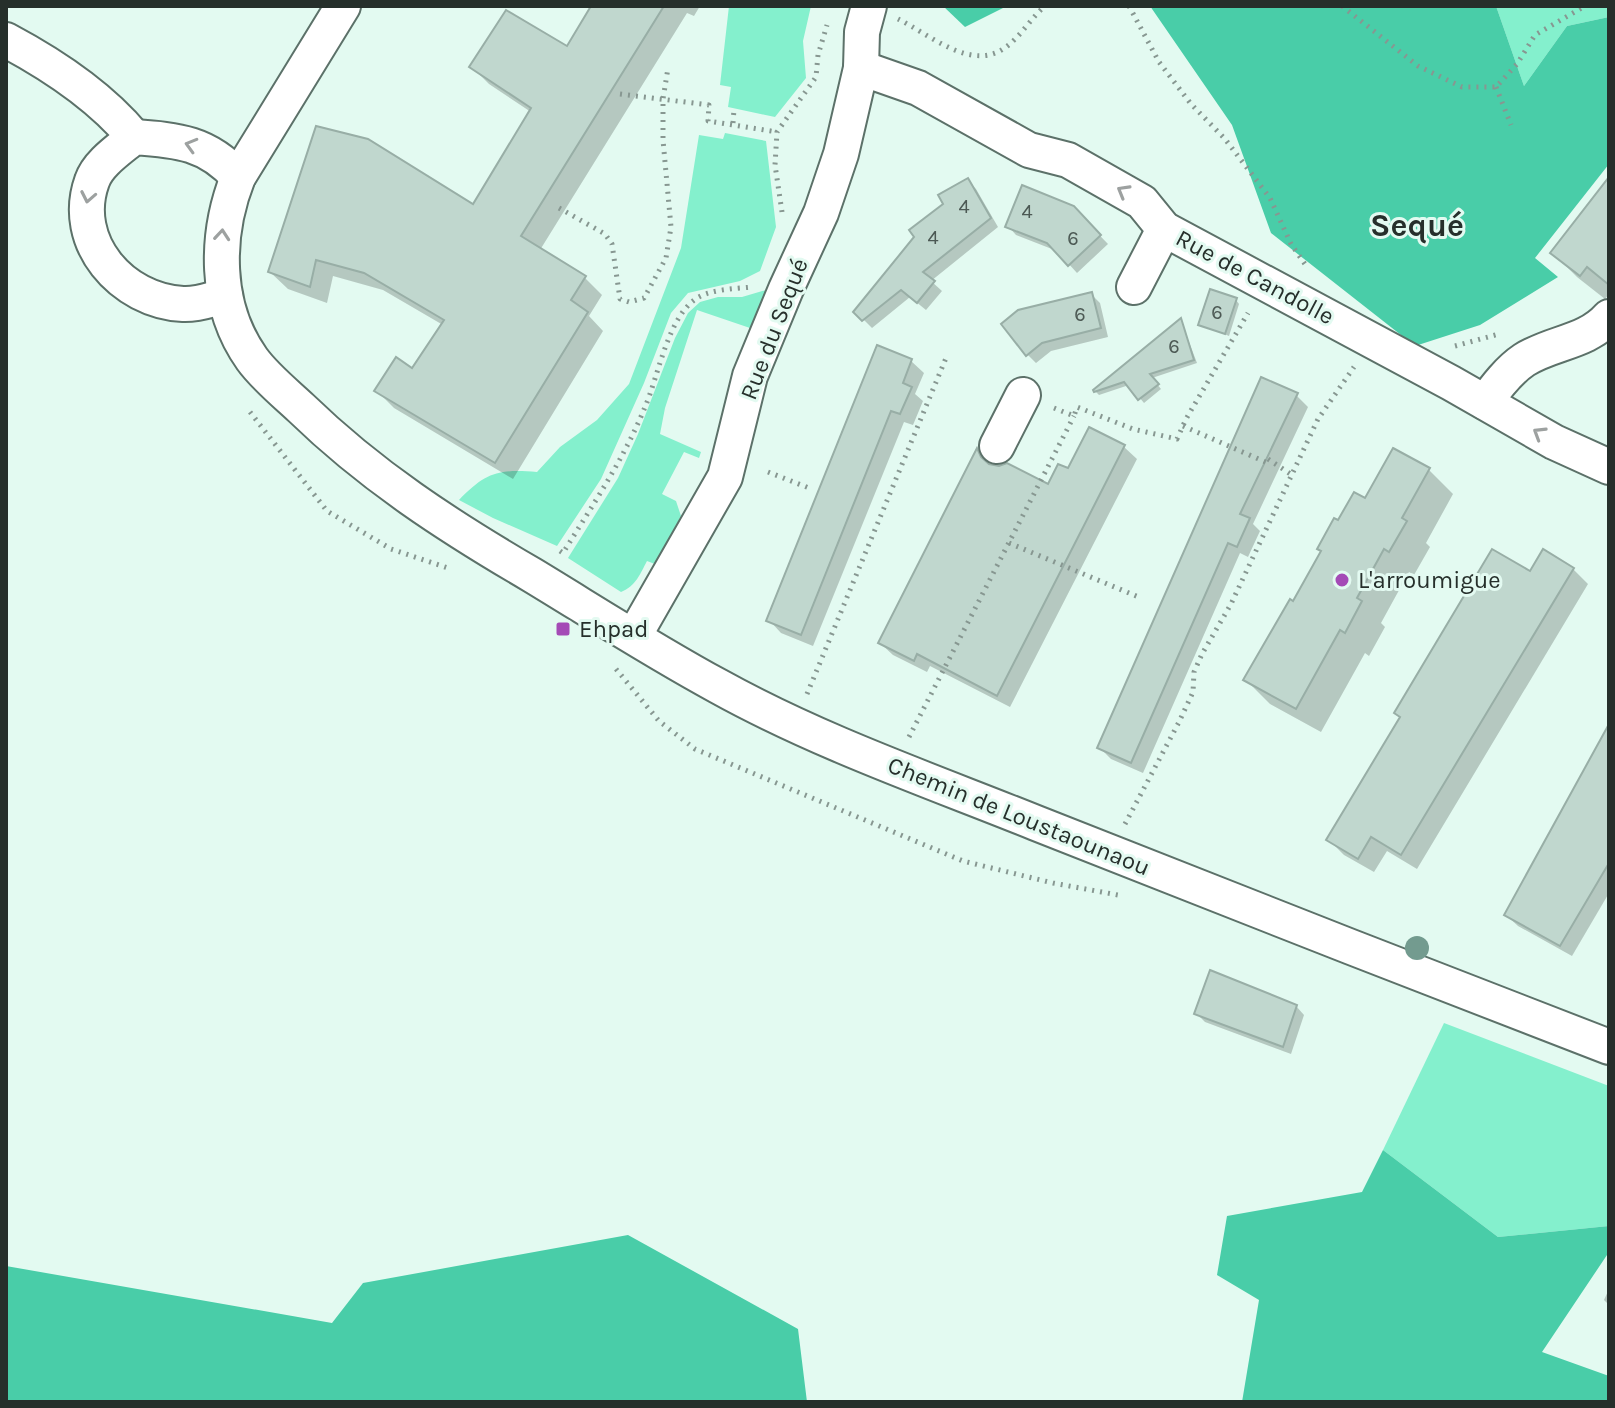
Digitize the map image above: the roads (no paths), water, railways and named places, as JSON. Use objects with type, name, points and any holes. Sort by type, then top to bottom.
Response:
[{"type":"street","name":"Chemin de Loustaounaou","points":[[343,6],[238,177],[221,230],[225,296],[252,358],[326,432],[454,530],[718,687],[815,734],[1609,1047]]},
{"type":"street","name":"Rue du Sequé","points":[[634,636],[725,477],[750,376],[821,213],[841,154],[861,68],[862,32],[868,9]]},
{"type":"street","points":[[6,40],[47,62],[117,117],[134,137]]},
{"type":"street","name":"Rue de Candolle","points":[[861,68],[918,88],[1029,150],[1068,160],[1142,202],[1164,229],[1373,340],[1554,442],[1609,467]]},
{"type":"street","points":[[225,296],[186,305],[158,301],[131,286],[106,267],[90,235],[85,218],[86,205],[92,178],[112,155],[134,137],[171,139],[204,149],[222,159],[238,177]]},
{"type":"street","points":[[1134,287],[1164,229]]},
{"type":"street","points":[[1485,402],[1524,360],[1579,339],[1601,326],[1609,317]]},
{"type":"street","points":[[997,446],[1023,395]]},
{"type":"place","name":"L'arroumigue","points":[[1342,580]]},
{"type":"place","name":"Ehpad","points":[[563,629]]},
{"type":"district","name":"Sequé","points":[[1417,225]]}]
